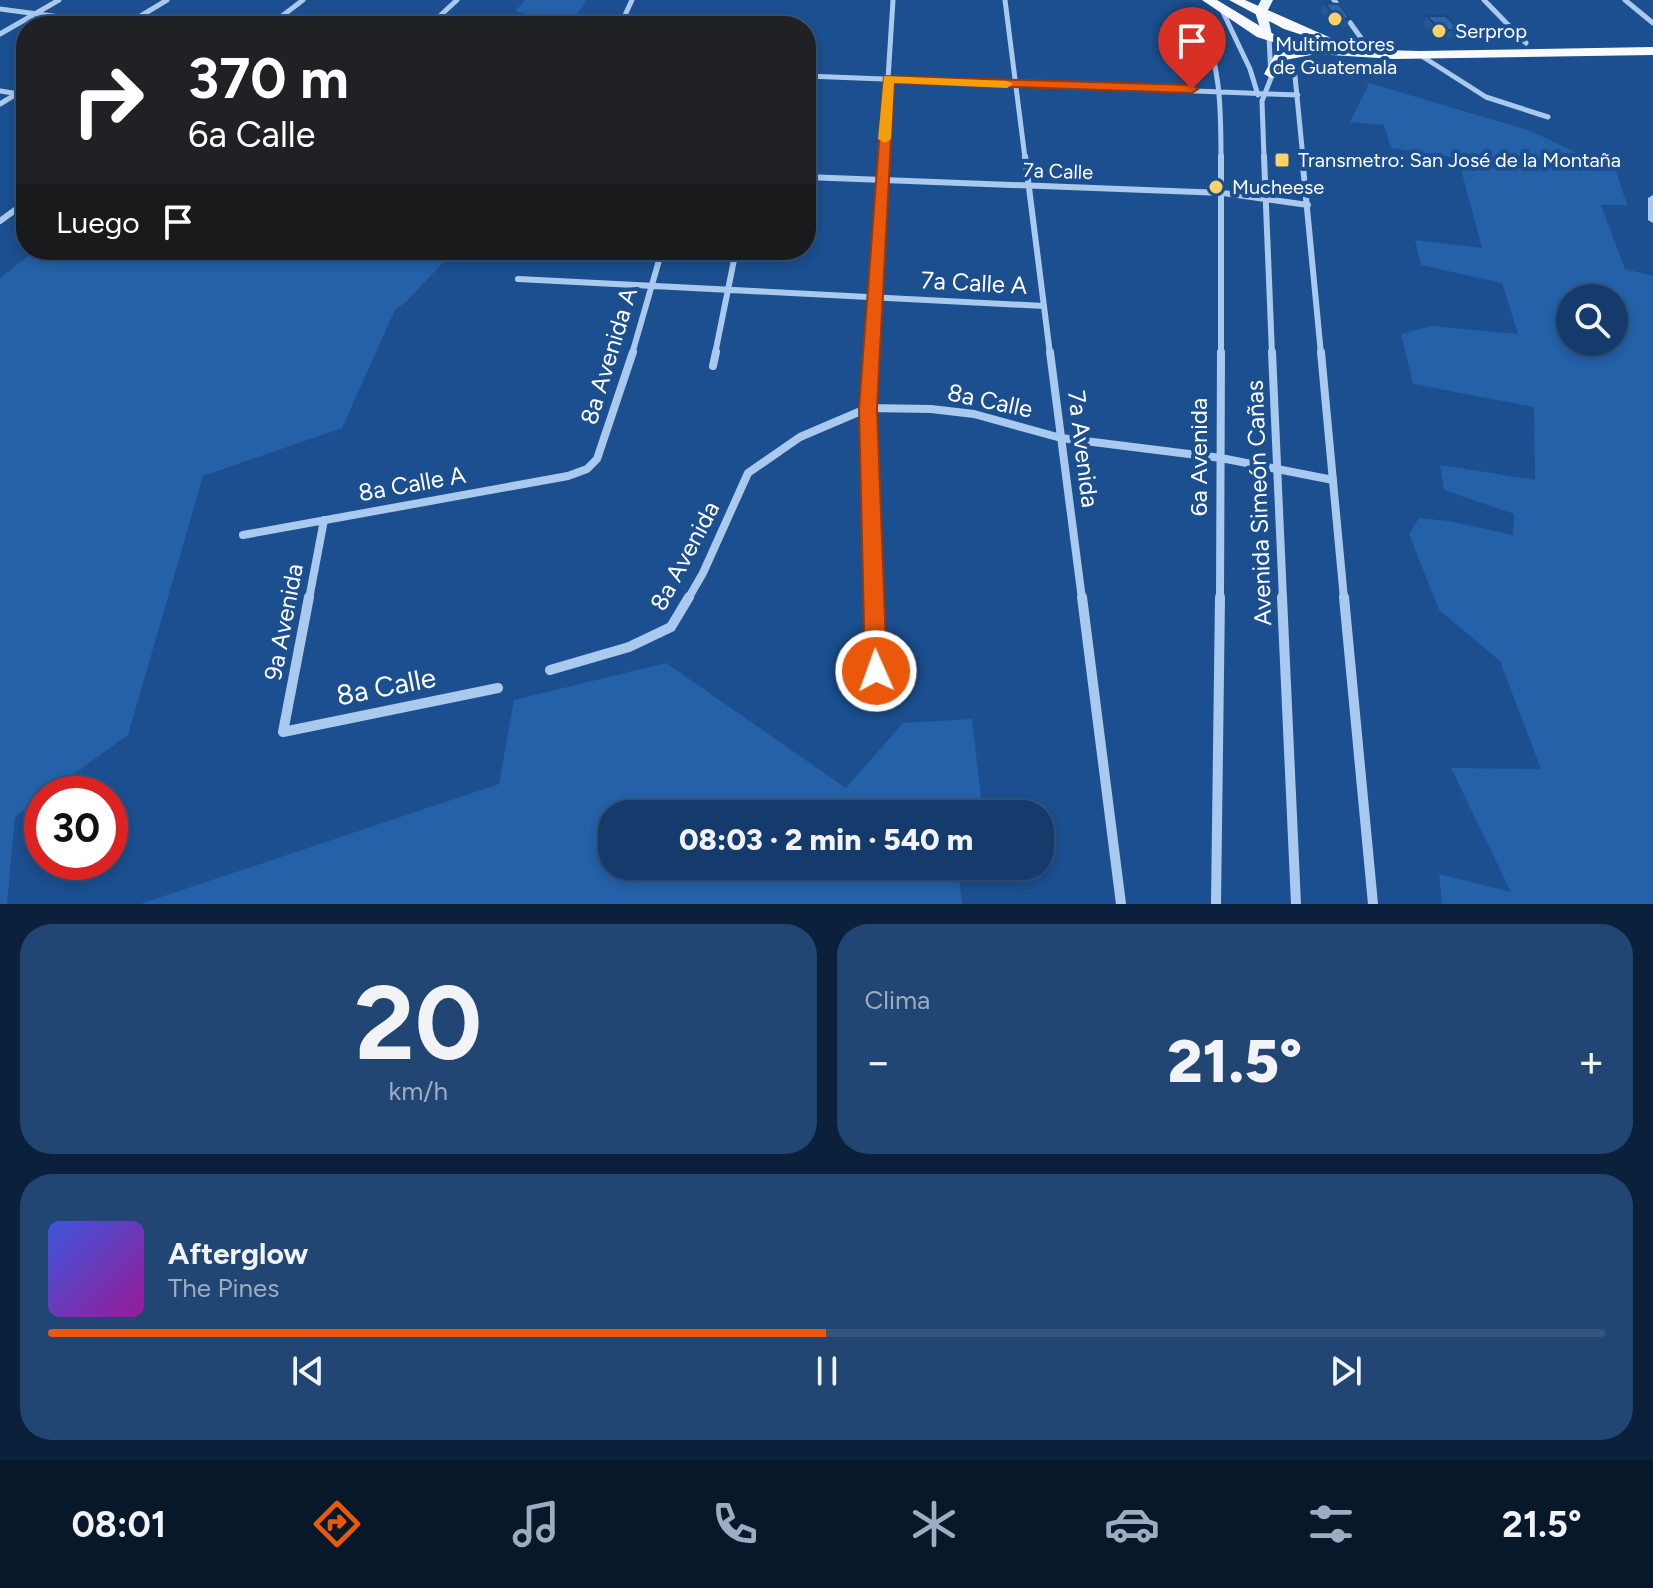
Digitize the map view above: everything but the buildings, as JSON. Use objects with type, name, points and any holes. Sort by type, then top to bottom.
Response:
[{"type":"highway","points":[[1208,0],[1269,37],[1328,51]]},
{"type":"highway","points":[[1226,12],[1229,2],[1253,5],[1311,34],[1366,45],[1653,42]]},
{"type":"highway","points":[[1272,70],[1283,55],[1328,51],[1420,55],[1653,51]]},
{"type":"main road","points":[[1253,5],[1269,37]]},
{"type":"street","points":[[32,16],[59,0]]},
{"type":"street","points":[[141,16],[167,0]]},
{"type":"street","points":[[282,16],[303,0]]},
{"type":"street","points":[[440,16],[457,0]]},
{"type":"street","points":[[876,671],[868,408],[893,0]]},
{"type":"street","name":"7a Avenida","points":[[1005,0],[1121,904]]},
{"type":"street","points":[[1334,0],[1366,45]]},
{"type":"street","points":[[1484,0],[1526,43]]},
{"type":"street","points":[[1625,0],[1653,23]]},
{"type":"street","points":[[0,9],[50,16]]},
{"type":"street","points":[[1226,12],[1250,69],[1255,91],[1262,101],[1269,92],[1272,70],[1269,37]]},
{"type":"street","name":"6a Avenida","points":[[1200,14],[1214,52],[1221,90],[1223,193],[1216,904]]},
{"type":"street","points":[[1420,55],[1486,97],[1548,117]]},
{"type":"street","points":[[1272,70],[1294,67],[1298,95],[1373,904]]},
{"type":"street","points":[[816,76],[1298,95]]},
{"type":"street","name":"Avenida Simeón Cañas","points":[[1262,101],[1296,904]]},
{"type":"street","name":"7a Calle","points":[[816,177],[1223,193],[1308,205]]},
{"type":"street","points":[[1653,199],[1653,220]]},
{"type":"street","points":[[0,221],[16,209]]},
{"type":"street","points":[[0,212],[11,213]]},
{"type":"street","name":"8a Avenida A","points":[[587,469],[597,459],[616,409],[659,260]]},
{"type":"street","points":[[713,366],[734,260]]},
{"type":"street","name":"7a Calle A","points":[[518,279],[1044,306]]},
{"type":"street","name":"8a Calle","points":[[748,473],[800,437],[868,408],[931,409],[974,414],[1061,438],[1221,458],[1333,480]]},
{"type":"street","name":"8a Calle A","points":[[243,535],[568,476],[587,469]]},
{"type":"street","name":"8a Avenida","points":[[550,670],[629,647],[671,627],[703,573],[748,473]]},
{"type":"street","name":"9a Avenida","points":[[283,732],[324,520]]},
{"type":"street","name":"8a Calle","points":[[283,732],[498,688]]},
{"type":"shaded area","points":[[525,0],[587,0],[575,16],[523,16],[526,14],[515,11]]},
{"type":"shaded area","points":[[1369,83],[1528,130],[1616,171],[1627,205],[1601,205],[1625,269],[1653,276],[1653,904],[1442,904],[1439,874],[1511,892],[1451,768],[1541,769],[1500,661],[1439,610],[1409,534],[1419,518],[1513,535],[1514,514],[1444,490],[1440,465],[1535,480],[1534,407],[1413,384],[1401,334],[1431,326],[1518,334],[1502,283],[1421,265],[1415,240],[1482,248],[1458,158],[1391,148],[1384,125],[1350,122]]},
{"type":"shaded area","points":[[23,260],[446,260],[395,310],[342,428],[203,476],[128,735],[71,776],[24,776],[24,810],[15,817],[7,904],[0,904],[0,278]]},
{"type":"shaded area","points":[[666,663],[846,788],[903,723],[972,719],[981,800],[598,800],[598,880],[959,880],[962,904],[140,904],[499,784],[514,700]]},
{"type":"slow traffic","points":[[885,139],[888,79],[1007,84]]},
{"type":"place","name":"Multimotores de Guatemala","points":[[1335,19]]},
{"type":"place","name":"Serprop","points":[[1439,31]]},
{"type":"place","name":"Transmetro: San José de la Montaña","points":[[1282,160]]},
{"type":"place","name":"Mucheese","points":[[1216,187]]},
{"type":"route","points":[[876,671],[868,408],[888,79],[1192,89]]}]
